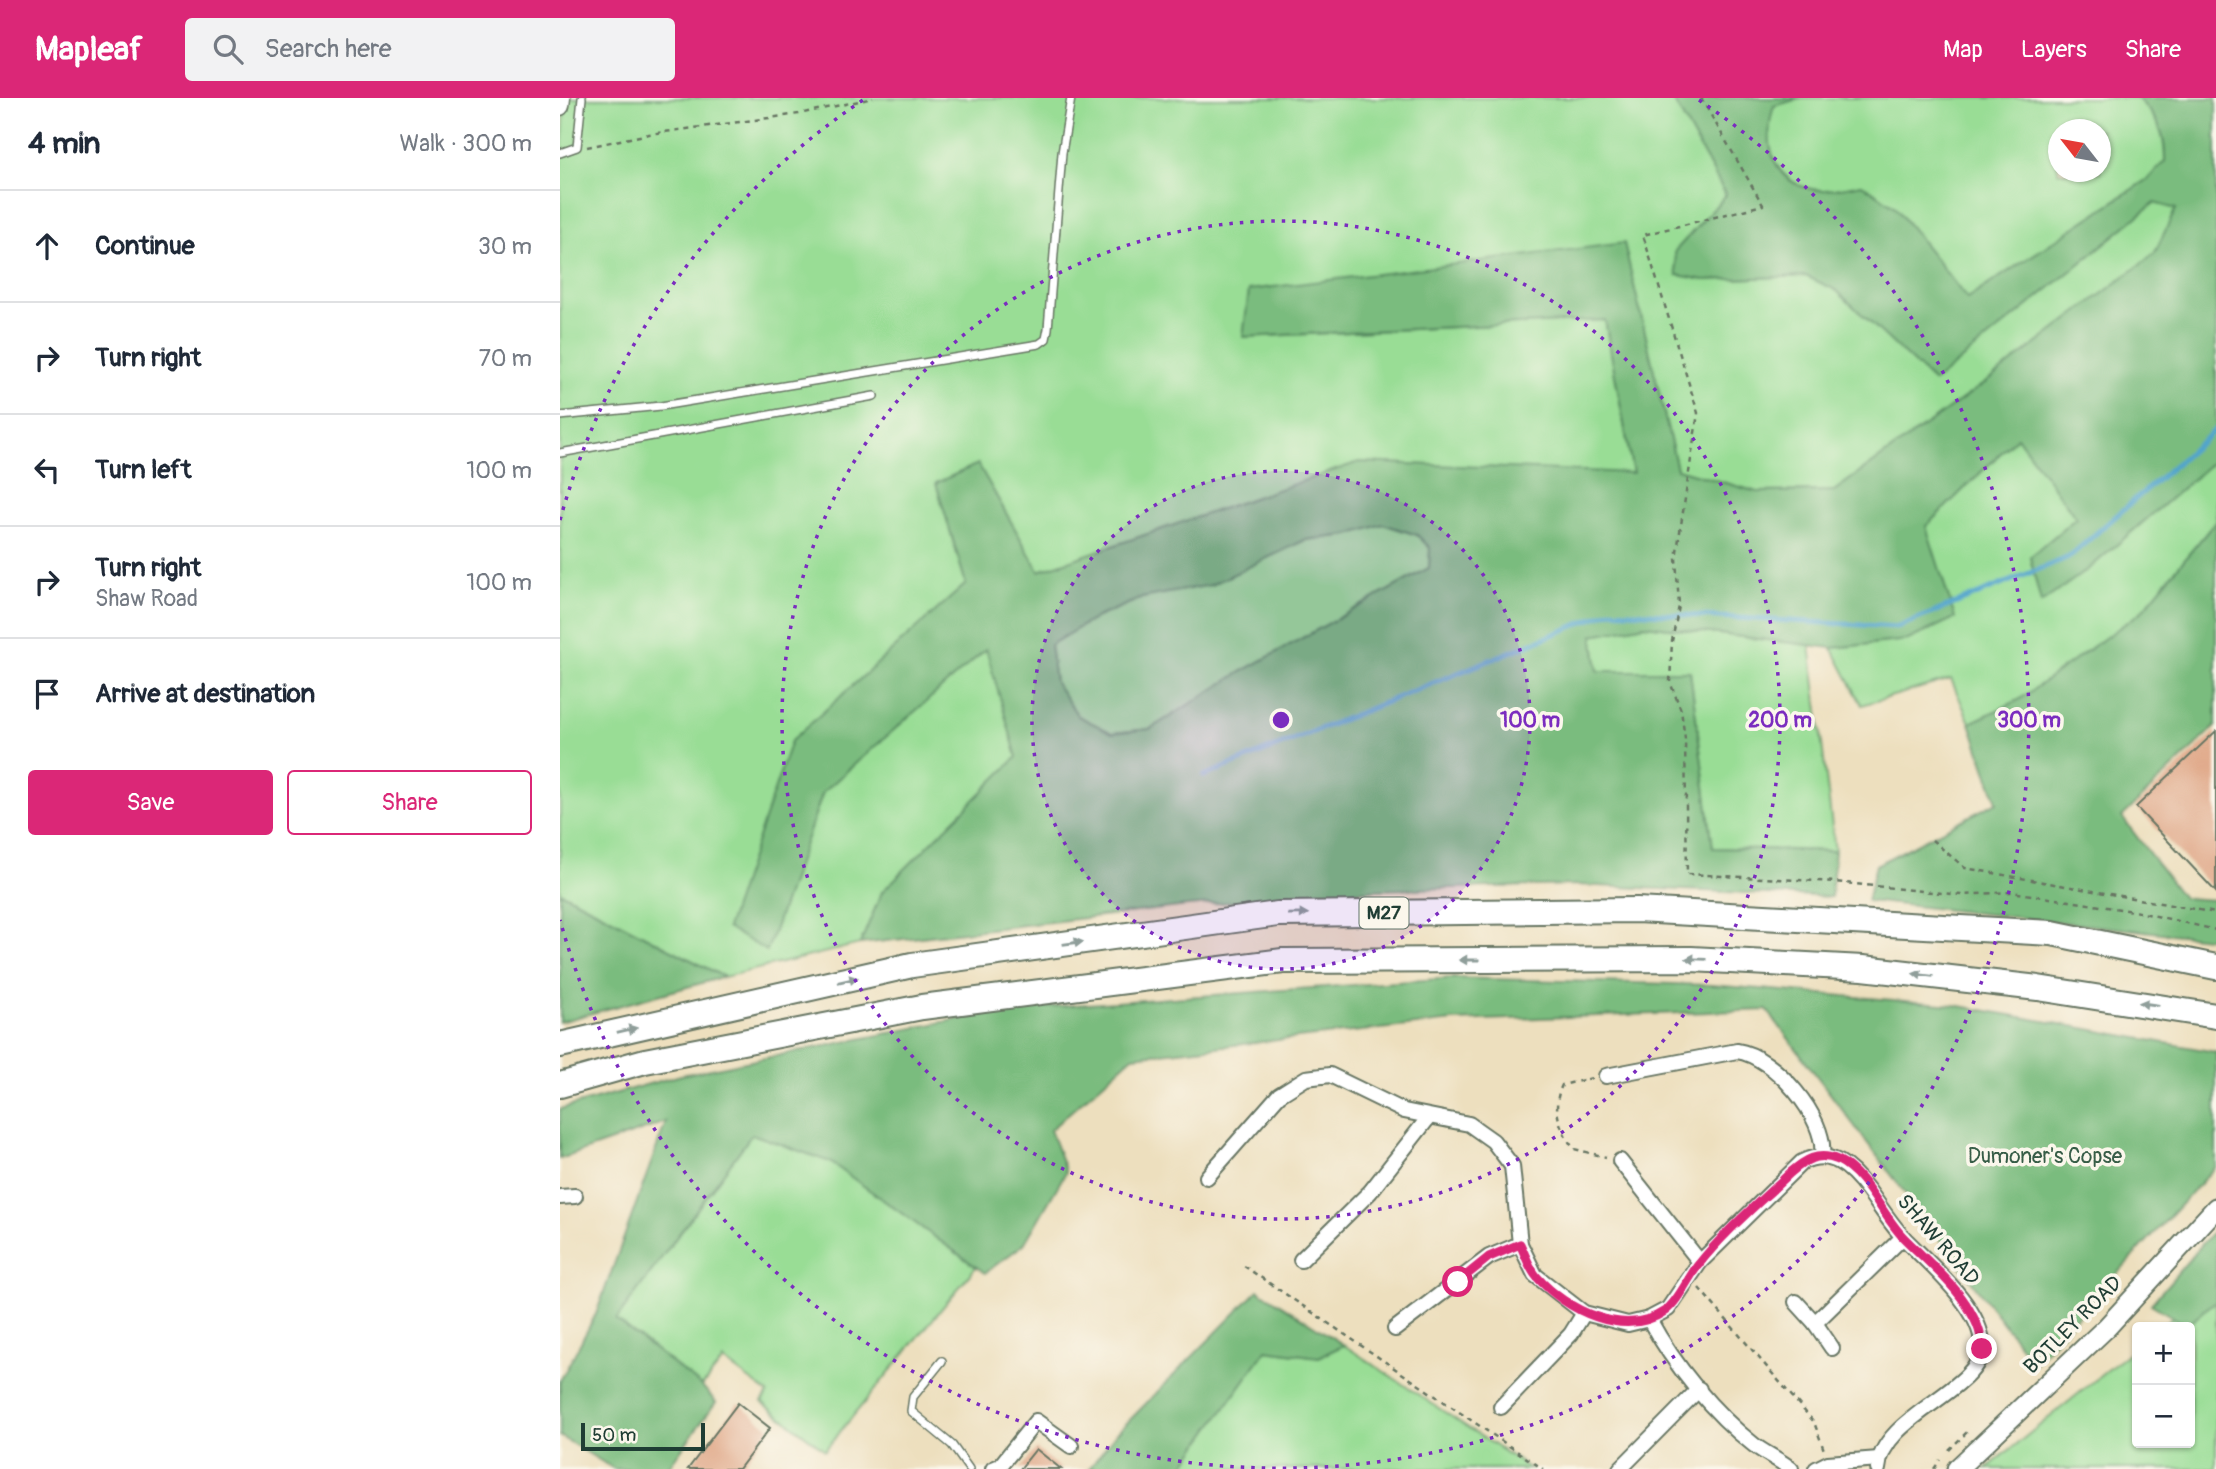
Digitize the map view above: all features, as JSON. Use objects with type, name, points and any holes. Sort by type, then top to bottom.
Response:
[{"type":"highway","name":"M27","points":[[560,1045],[912,965],[1278,914],[1637,909],[2052,933],[2216,967]]},
{"type":"highway","points":[[560,1085],[645,1060],[922,1007],[1283,961],[1691,959],[1863,968],[2038,988],[2216,1016]]},
{"type":"main road","name":"BOTLEY ROAD","points":[[1957,1469],[2107,1327],[2216,1208]]},
{"type":"street","points":[[560,106],[561,98]]},
{"type":"street","points":[[1207,1177],[1279,1095],[1306,1078],[1330,1076],[1404,1111],[1468,1124],[1493,1141],[1512,1166],[1520,1244],[1535,1275],[1556,1295],[1584,1313],[1628,1324],[1649,1320],[1668,1309],[1700,1262],[1790,1173],[1802,1162],[1822,1155],[1823,1142],[1816,1122],[1790,1086],[1769,1063],[1755,1055],[1737,1051],[1606,1076]]},
{"type":"street","points":[[1301,1260],[1370,1192],[1429,1116]]},
{"type":"street","name":"SHAW ROAD","points":[[1822,1155],[1839,1161],[1857,1175],[1903,1237],[1964,1301],[1977,1323],[1982,1349],[1961,1380],[1892,1437],[1879,1464],[1822,1466]]},
{"type":"street","points":[[1620,1161],[1700,1262]]},
{"type":"street","points":[[560,1197],[575,1196]]},
{"type":"street","points":[[1815,1323],[1903,1237]]},
{"type":"street","points":[[1395,1329],[1489,1257],[1520,1244]]},
{"type":"street","points":[[1796,1302],[1832,1348]]},
{"type":"street","points":[[1501,1407],[1571,1334],[1584,1313]]},
{"type":"street","points":[[1649,1320],[1660,1339],[1699,1389],[1755,1446],[1791,1469]]},
{"type":"street","points":[[1620,1469],[1699,1389]]},
{"type":"street","points":[[993,1469],[1000,1466],[1036,1421],[1071,1446]]},
{"type":"lane","points":[[560,152],[577,147],[582,98]]},
{"type":"lane","points":[[560,416],[661,406],[1039,344],[1046,339],[1048,329],[1062,153],[1071,98]]},
{"type":"lane","points":[[560,453],[874,396]]},
{"type":"lane","points":[[942,1361],[913,1397],[911,1411],[952,1445],[969,1469]]},
{"type":"path","points":[[577,147],[649,134],[799,114],[873,98]]},
{"type":"path","points":[[1701,98],[1763,205],[1643,235],[1698,413],[1676,558],[1679,606],[1672,641],[1670,682],[1681,710],[1685,739],[1687,874],[1835,882],[1961,895],[2012,892],[2139,912],[2216,930]]},
{"type":"path","points":[[1932,840],[1947,856],[1965,868],[2216,913]]},
{"type":"path","points":[[1606,1076],[1562,1085],[1557,1096],[1557,1115],[1564,1135],[1574,1149],[1620,1161]]},
{"type":"path","points":[[1244,1266],[1543,1469]]},
{"type":"path","points":[[1690,1277],[1814,1422],[1822,1466]]},
{"type":"green space","points":[[566,98],[1672,98],[1726,195],[1675,251],[1677,275],[1705,280],[1806,276],[1836,290],[1934,382],[2154,203],[2176,208],[2155,254],[1989,380],[1834,491],[1757,492],[1677,469],[1624,244],[1244,337],[1605,320],[1633,474],[1359,462],[1039,571],[978,464],[936,483],[966,584],[791,741],[767,950],[823,792],[987,648],[1017,757],[882,892],[860,944],[724,977],[560,892],[560,171]]},
{"type":"green space","points":[[1672,98],[1801,98],[1774,106],[1771,118],[1772,155],[1784,175],[1794,183],[1821,190],[1862,184],[1894,206],[1967,299],[2149,178],[2165,161],[2164,142],[2159,126],[2137,98],[2216,98],[2216,459],[2091,567],[2041,603],[2030,557],[2076,518],[2017,437],[1926,526],[1955,618],[1908,640],[1832,648],[1645,625],[1593,635],[1598,671],[1690,671],[1713,848],[1835,851],[1831,897],[1577,885],[1373,890],[1188,906],[860,944],[882,892],[1017,757],[986,649],[823,792],[767,951],[727,928],[791,741],[966,584],[936,483],[978,464],[1039,571],[1359,462],[1633,473],[1605,320],[1243,337],[1249,290],[1624,243],[1677,469],[1757,492],[1834,491],[1989,380],[2154,254],[2176,209],[2154,203],[1934,382],[1836,290],[1806,276],[1705,280],[1677,275],[1675,251],[1726,195]],"holes":[[[1383,524],[1417,535],[1430,548],[1429,568],[1241,672],[1150,729],[1112,733],[1078,716],[1055,682],[1050,645],[1097,617],[1142,598],[1211,585],[1305,540],[1349,535]]]},
{"type":"green space","points":[[1801,98],[2137,98],[2158,126],[2165,161],[2149,178],[1967,299],[1894,206],[1862,184],[1821,190],[1798,185],[1783,173],[1776,165],[1768,146],[1768,124],[1774,106]]},
{"type":"green space","points":[[2017,437],[2076,518],[2030,557],[2041,602],[2091,567],[2216,459],[2216,521],[2141,612],[2019,700],[1970,723],[1951,679],[1862,705],[1832,648],[1908,640],[1926,526]]},
{"type":"green space","points":[[2216,521],[2216,726],[2122,817],[2183,898],[2216,900],[2216,939],[1867,901],[1876,865],[1997,802],[1970,723],[2019,700],[2141,612]]},
{"type":"green space","points":[[1383,524],[1417,535],[1430,548],[1429,568],[1241,672],[1150,729],[1112,733],[1078,716],[1055,682],[1050,645],[1097,617],[1142,598],[1263,560],[1305,540],[1349,535]]},
{"type":"green space","points":[[1645,625],[1810,645],[1835,851],[1713,848],[1690,672],[1598,671],[1593,635]]},
{"type":"green space","points":[[560,892],[724,977],[560,1022]]},
{"type":"green space","name":"Dumoner's Copse","points":[[1453,978],[1712,985],[1954,1005],[2216,1052],[2216,1166],[2034,1364],[1767,1010],[1453,1021],[1133,1056],[1050,1130],[1066,1172],[1024,1244],[985,1273],[830,1162],[752,1134],[616,1320],[702,1386],[716,1402],[667,1469],[614,1469],[560,1436],[560,1381],[596,1314],[666,1122],[560,1159],[560,1109],[681,1075],[1003,1010]]},
{"type":"green space","points":[[752,1134],[830,1161],[976,1267],[825,1450],[762,1402],[768,1393],[723,1360],[702,1386],[616,1320]]},
{"type":"green space","points":[[2216,1228],[2216,1301],[2190,1322],[2181,1322],[2151,1304]]},
{"type":"green space","points":[[2216,1282],[2216,1469],[1986,1469],[2132,1350],[2132,1448],[2195,1448],[2195,1322],[2166,1322]]},
{"type":"green space","points":[[1258,1290],[1344,1345],[1319,1357],[1266,1350],[1181,1469],[1089,1469],[1114,1436]]},
{"type":"green space","points":[[1344,1345],[1530,1469],[1181,1469],[1266,1350],[1319,1357]]},
{"type":"building","points":[[2216,731],[2216,892],[2136,807]]},
{"type":"building","points":[[738,1403],[770,1428],[739,1469],[688,1469]]},
{"type":"building","points":[[1036,1449],[1061,1469],[1020,1469]]},
{"type":"waterway","points":[[1204,776],[1611,611],[1898,627],[2069,557],[2216,429]]},
{"type":"route","points":[[1458,1282],[1489,1257],[1520,1244],[1535,1275],[1556,1295],[1584,1313],[1628,1324],[1649,1320],[1668,1309],[1700,1262],[1790,1173],[1802,1162],[1822,1155],[1839,1161],[1857,1175],[1903,1237],[1915,1246],[1964,1301],[1982,1336],[1982,1349]]}]
